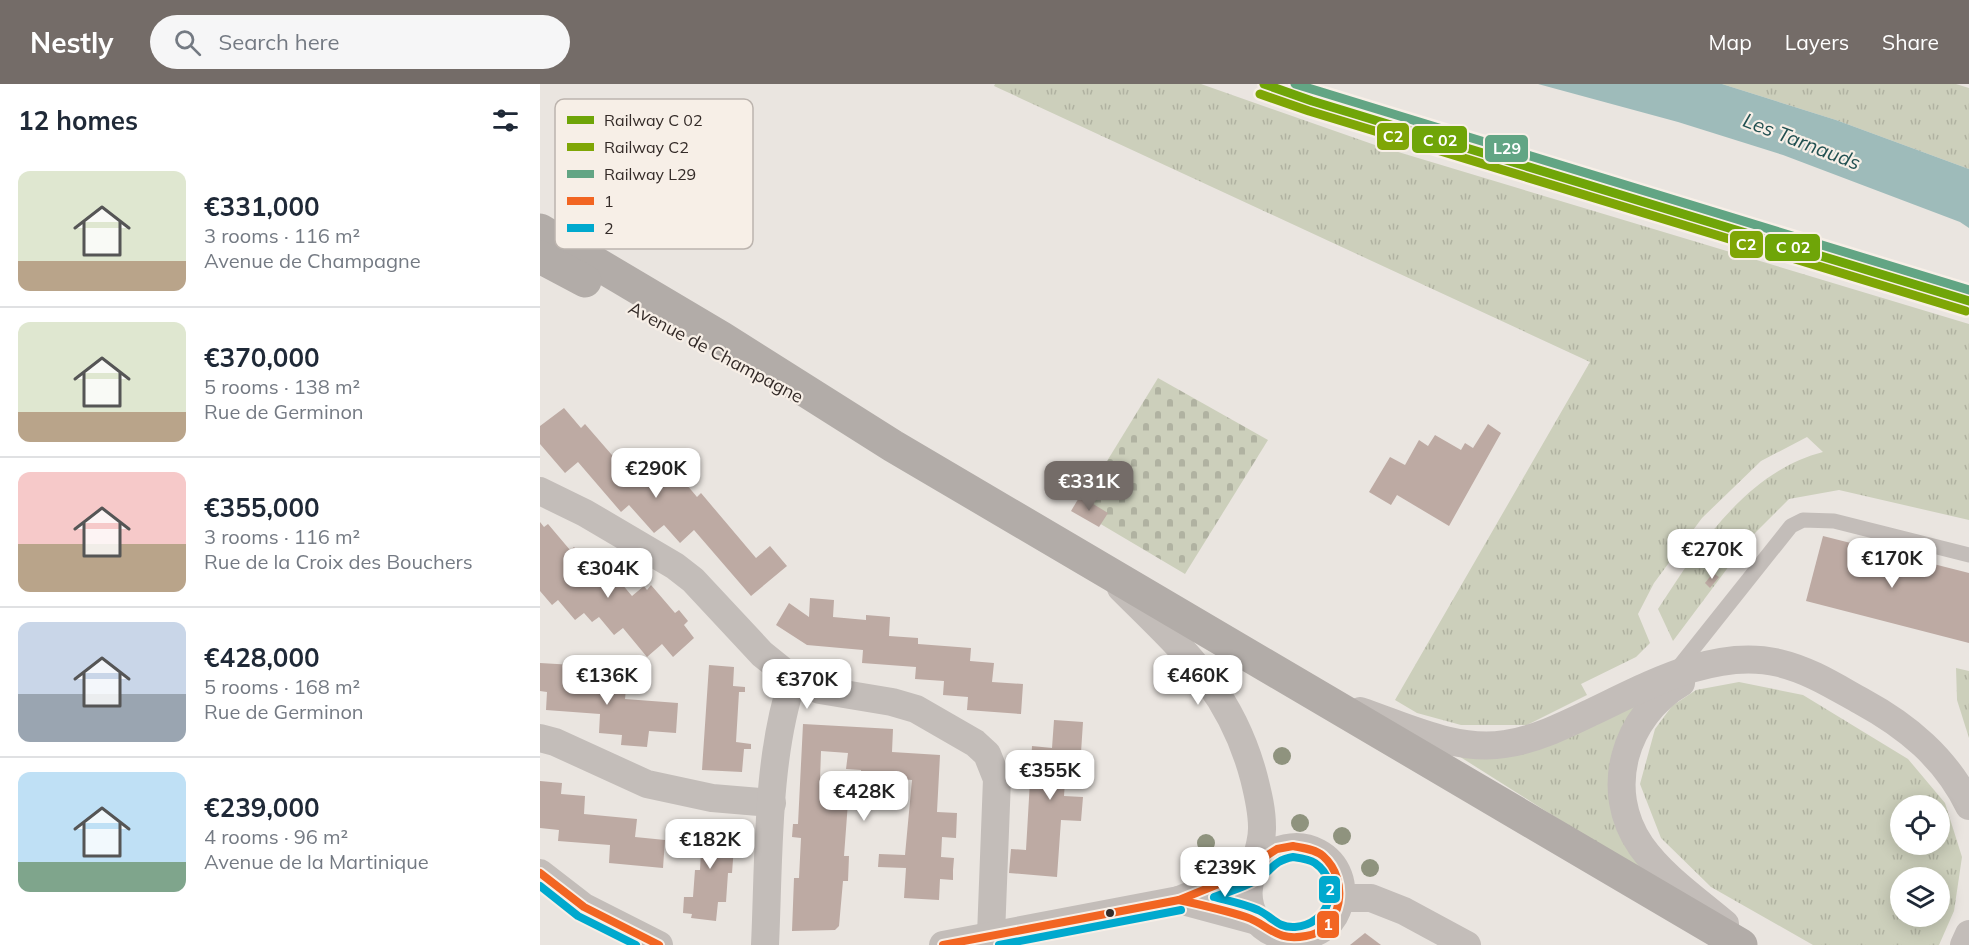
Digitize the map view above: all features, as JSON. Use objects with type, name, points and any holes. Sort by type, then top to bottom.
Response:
[{"type":"main road","points":[[540,230],[555,239]]},
{"type":"main road","points":[[572,249],[722,338],[893,446],[1742,945]]},
{"type":"main road","name":"Avenue de Champagne","points":[[540,257],[893,446]]},
{"type":"street","points":[[540,491],[585,513],[675,566],[693,580],[762,654],[793,679],[820,690],[892,702],[916,709],[966,737],[987,754],[997,779],[991,935]]},
{"type":"street","points":[[943,945],[1179,900],[1253,870],[1263,858],[1277,849],[1293,846],[1308,849],[1323,856],[1334,868],[1340,882],[1341,898],[1337,911],[1322,930],[1311,936],[1286,941],[1269,932],[1257,921],[1248,896],[1253,870],[1263,829],[1261,805],[1237,726],[1220,697],[1184,651],[1101,568]]},
{"type":"street","points":[[1726,662],[1691,677],[1671,689],[1650,707],[1631,737],[1624,757],[1622,797],[1632,830],[1652,860],[1750,945]]},
{"type":"street","points":[[1324,699],[1438,738],[1484,746],[1506,744],[1559,727],[1672,675],[1726,662],[1776,662],[1815,675],[1886,714],[1937,757],[1959,785],[1969,806]]},
{"type":"street","points":[[765,945],[772,803],[784,710],[793,679]]},
{"type":"street","points":[[540,738],[574,750],[647,784],[712,798],[772,803]]},
{"type":"street","points":[[540,873],[584,907],[658,945]]},
{"type":"street","points":[[1341,898],[1371,898],[1404,911],[1467,945]]},
{"type":"street","points":[[1179,900],[1257,921]]},
{"type":"street","points":[[1964,945],[1969,934]]},
{"type":"lane","points":[[1672,675],[1791,526],[1803,520],[1834,521],[1969,555]]},
{"type":"green space","points":[[995,84],[1201,84],[1375,145],[1969,324],[1969,520],[1839,490],[1789,499],[1750,538],[1673,641],[1658,609],[1708,537],[1748,494],[1770,476],[1795,462],[1823,452],[1807,437],[1761,461],[1702,518],[1654,583],[1638,614],[1650,643],[1636,657],[1581,684],[1587,695],[1527,725],[1461,725],[1417,713],[1395,700],[1590,362],[994,86]]},
{"type":"green space","points":[[1722,84],[1956,84],[1969,88],[1969,169],[1836,120]]},
{"type":"green space","points":[[1158,378],[1268,440],[1185,574],[1077,510]]},
{"type":"green space","points":[[1956,668],[1969,671],[1969,738],[1957,700]]},
{"type":"green space","points":[[1739,682],[1803,695],[1908,759],[1938,795],[1890,795],[1890,855],[1950,855],[1950,819],[1962,857],[1954,911],[1950,920],[1950,867],[1890,867],[1890,927],[1947,927],[1939,945],[1813,945],[1711,887],[1661,838],[1640,784],[1655,729],[1672,706],[1696,690]]},
{"type":"green space","points":[[1639,700],[1617,750],[1642,872],[1454,753]]},
{"type":"water","name":"Les Tarnauds","points":[[1538,84],[1722,84],[1836,120],[1969,169],[1969,228],[1960,222],[1783,155],[1678,122]]},
{"type":"building","points":[[564,408],[581,428],[585,424],[618,462],[633,449],[651,470],[654,462],[677,481],[681,478],[697,497],[701,493],[756,558],[770,546],[787,566],[751,596],[694,530],[680,543],[664,525],[654,533],[629,505],[621,512],[578,462],[565,473],[540,444],[540,426]]},
{"type":"building","points":[[1488,424],[1501,433],[1449,526],[1397,495],[1391,505],[1369,492],[1390,457],[1405,465],[1419,440],[1428,446],[1435,435],[1461,450],[1465,443],[1473,448]]},
{"type":"building","points":[[1080,496],[1108,513],[1099,527],[1071,511]]},
{"type":"building","points":[[540,522],[544,527],[548,524],[570,550],[574,547],[582,556],[578,560],[593,577],[603,569],[606,572],[610,570],[632,596],[644,586],[647,590],[651,585],[675,613],[679,610],[688,621],[684,625],[694,638],[673,657],[662,644],[647,657],[623,628],[614,635],[599,617],[592,622],[584,613],[575,620],[558,600],[552,605],[540,591]]},
{"type":"building","points":[[1823,536],[1969,573],[1969,643],[1806,601]]},
{"type":"building","points":[[1713,573],[1719,577],[1710,588],[1705,583]]},
{"type":"building","points":[[810,598],[834,600],[833,617],[866,620],[866,615],[890,617],[889,636],[918,638],[918,644],[971,648],[970,661],[994,663],[992,682],[1023,684],[1021,714],[967,710],[968,697],[943,695],[944,681],[915,679],[916,667],[862,663],[863,650],[807,645],[776,625],[789,603],[809,617]]},
{"type":"building","points":[[540,663],[574,665],[573,685],[626,689],[625,699],[678,703],[676,733],[649,731],[647,747],[621,745],[622,735],[599,733],[600,714],[546,710],[547,692],[540,691]]},
{"type":"building","points":[[709,665],[734,667],[733,686],[745,687],[745,692],[739,692],[736,742],[751,744],[751,749],[744,749],[742,772],[702,770]]},
{"type":"building","points":[[1054,720],[1083,722],[1080,768],[1066,767],[1064,796],[1083,797],[1081,821],[1061,820],[1057,877],[1009,873],[1011,849],[1026,850],[1032,746],[1052,748]]},
{"type":"building","points":[[803,724],[893,729],[892,752],[940,755],[937,812],[957,813],[956,838],[942,837],[941,857],[954,858],[953,880],[940,879],[939,900],[904,898],[906,868],[878,867],[879,854],[905,855],[912,780],[890,778],[890,782],[861,780],[861,770],[846,769],[848,753],[821,751],[820,780],[828,781],[827,801],[848,802],[844,856],[849,856],[848,881],[843,881],[839,926],[835,930],[792,931],[794,878],[799,878],[801,838],[792,837],[793,824],[798,824]]},
{"type":"building","points":[[540,781],[562,783],[561,794],[585,796],[584,814],[637,819],[635,837],[665,840],[663,868],[609,863],[610,845],[558,841],[559,830],[540,828]]},
{"type":"building","points":[[697,822],[729,825],[727,845],[734,846],[732,873],[728,873],[726,902],[718,902],[716,921],[691,918],[692,914],[683,913],[684,897],[693,897],[695,870],[700,870],[701,851],[693,850],[689,845],[691,826]]},
{"type":"building","points":[[1365,933],[1381,945],[1350,945]]},
{"type":"transit line","points":[[1264,84],[1312,101],[1969,301]]},
{"type":"transit line","name":"1","points":[[1293,846],[1309,849],[1323,856],[1332,866],[1337,878],[1339,890],[1335,914],[1318,932],[1306,936],[1287,937],[1246,917],[1179,900],[1253,870],[1263,858],[1277,849],[1293,846]]},
{"type":"transit line","name":"2","points":[[1293,857],[1315,863],[1324,871],[1328,881],[1330,892],[1324,911],[1307,924],[1295,927],[1284,926],[1258,910],[1214,897],[1253,882],[1277,863],[1293,857]]},
{"type":"transit line","name":"1","points":[[540,873],[584,907],[659,945]]},
{"type":"transit line","name":"2","points":[[540,886],[578,916],[636,945]]},
{"type":"transit line","name":"1","points":[[943,945],[1179,900]]},
{"type":"transit line","name":"2","points":[[999,945],[1181,910]]},
{"type":"rail line","name":"L29","points":[[1295,84],[1969,290]]},
{"type":"rail line","name":"C2","points":[[1260,94],[1309,111],[1966,311]]}]
